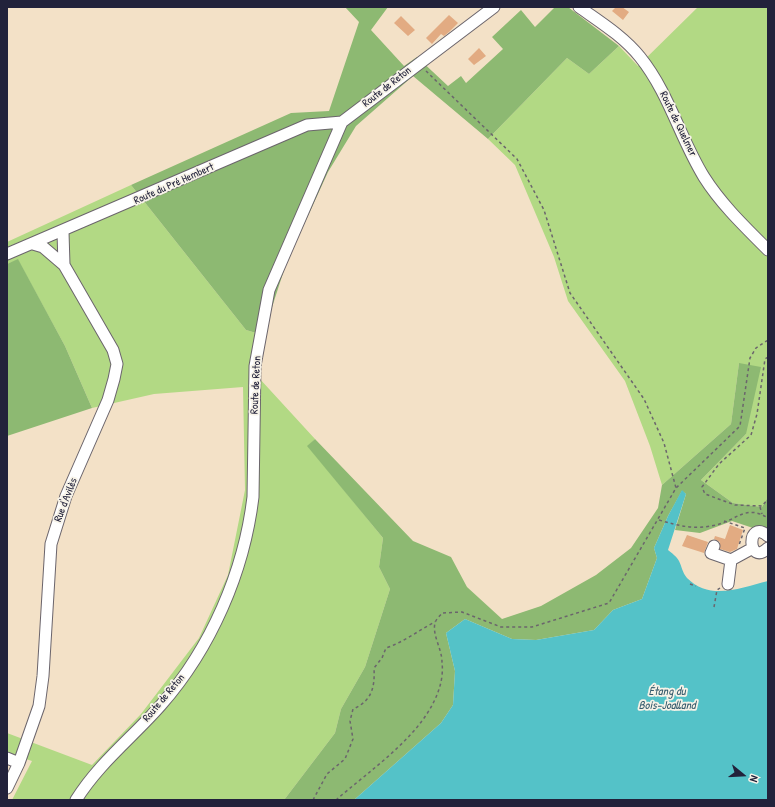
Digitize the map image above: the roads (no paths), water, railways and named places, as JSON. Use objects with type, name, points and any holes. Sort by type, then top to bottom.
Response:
[{"type":"street","name":"Route de Reton","points":[[76,800],[103,764],[161,704],[190,666],[218,618],[231,587],[251,518],[253,497],[255,366],[269,290],[342,122],[494,7]]},
{"type":"street","name":"Route de Quelmer","points":[[579,7],[612,30],[639,56],[656,80],[704,177],[737,218],[768,250]]},
{"type":"street","name":"Route du Pré Hembert","points":[[7,254],[63,232],[308,125],[342,122]]},
{"type":"street","points":[[63,232],[64,265]]},
{"type":"street","name":"Rue d'Avilès","points":[[7,788],[19,763],[38,706],[43,676],[51,544],[66,496],[108,400],[117,364],[113,350],[64,265],[43,247],[33,244]]},
{"type":"street","points":[[768,536],[761,532],[755,534],[751,542],[753,548],[761,552],[768,548]]},
{"type":"street","points":[[714,546],[711,553],[733,559],[746,554],[753,548]]},
{"type":"street","points":[[728,584],[733,559]]},
{"type":"street","points":[[7,758],[19,763]]},
{"type":"water","name":"Étang du Bois-Joalland","points":[[682,490],[686,494],[668,550],[678,560],[687,578],[696,585],[715,591],[726,591],[768,581],[768,800],[354,800],[441,723],[453,705],[455,671],[446,633],[465,619],[512,639],[536,640],[594,630],[613,610],[642,599],[657,558],[654,548],[668,516]]}]
